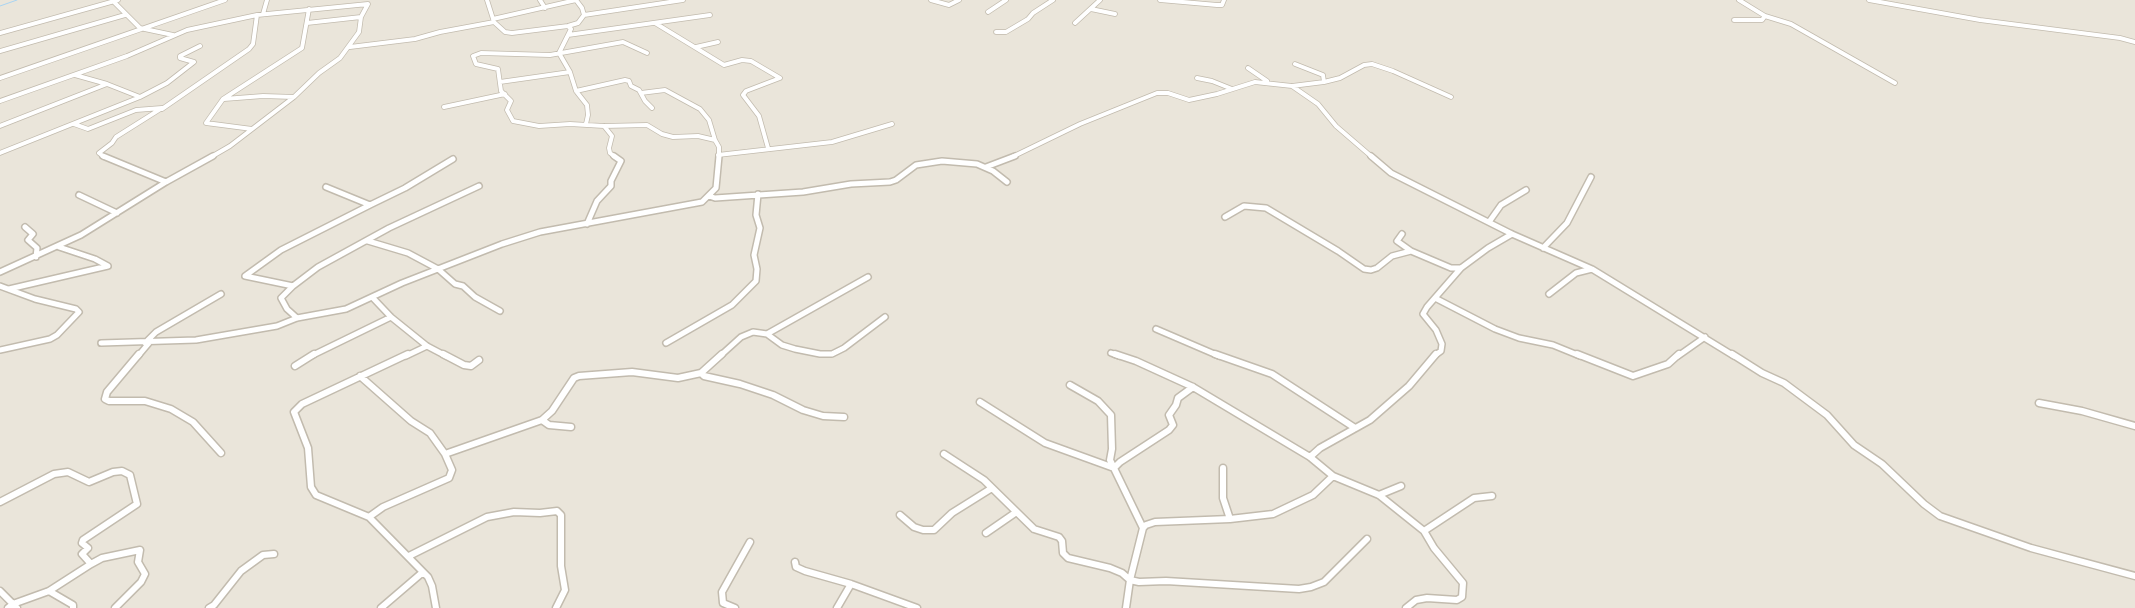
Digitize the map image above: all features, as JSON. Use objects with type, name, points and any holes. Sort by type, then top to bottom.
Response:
[{"type":"street","points":[[0,33],[118,0]]},
{"type":"street","points":[[0,78],[225,0]]},
{"type":"street","points":[[263,14],[267,0]]},
{"type":"street","points":[[340,6],[342,0]]},
{"type":"street","points":[[488,0],[494,21],[508,33],[568,26],[578,23],[584,15],[683,0]]},
{"type":"street","points":[[540,0],[545,8]]},
{"type":"street","points":[[350,46],[415,40],[440,32],[494,21],[576,0],[582,8],[584,15]]},
{"type":"street","points":[[931,0],[948,5],[959,0]]},
{"type":"street","points":[[988,12],[1006,0]]},
{"type":"street","points":[[996,32],[1006,32],[1028,19],[1033,13],[1053,0]]},
{"type":"street","points":[[1075,23],[1100,0]]},
{"type":"street","points":[[1160,0],[1217,6],[1222,5],[1224,0]]},
{"type":"street","points":[[1739,0],[1766,16],[1791,24],[1895,83]]},
{"type":"street","points":[[1868,0],[1980,20],[2120,38],[2135,42]]},
{"type":"street","points":[[113,1],[140,28],[174,35]]},
{"type":"street","points":[[0,101],[127,56],[187,30],[263,14],[368,4],[360,17],[359,32],[340,58],[319,73],[294,97],[253,129],[207,161],[166,182],[81,235],[0,272]]},
{"type":"street","points":[[253,129],[207,125],[209,118],[223,99],[302,48],[310,9]]},
{"type":"street","points":[[1091,9],[1115,14]]},
{"type":"street","points":[[0,51],[125,15]]},
{"type":"street","points":[[115,139],[154,115],[225,64],[242,55],[252,44],[257,15]]},
{"type":"street","points":[[568,35],[710,15]]},
{"type":"street","points":[[1734,20],[1762,20],[1766,16]]},
{"type":"street","points":[[307,23],[360,17]]},
{"type":"street","points":[[655,23],[724,65],[742,60],[751,61],[780,78],[746,91],[743,95],[759,116],[768,148]]},
{"type":"street","points":[[559,53],[571,29],[568,26]]},
{"type":"street","points":[[647,53],[623,42],[538,56],[481,52],[473,56],[476,64],[498,68],[501,91],[511,101],[507,110],[513,121],[539,126],[586,124],[604,126],[646,125],[662,134],[673,137],[698,136],[715,140]]},
{"type":"street","points":[[696,47],[718,42]]},
{"type":"street","points":[[0,153],[140,97],[167,84],[194,62],[179,58],[200,46]]},
{"type":"street","points":[[559,53],[570,72],[576,90],[587,105],[588,115],[586,124]]},
{"type":"street","points":[[1295,64],[1323,75],[1324,82]]},
{"type":"street","points":[[986,167],[1024,152],[1080,124],[1152,94],[1163,92],[1193,100],[1255,82],[1292,86],[1324,82],[1340,78],[1364,65],[1372,64],[1411,78],[1451,97]]},
{"type":"street","points":[[1248,68],[1268,82]]},
{"type":"street","points":[[500,82],[570,72]]},
{"type":"street","points":[[74,75],[108,84],[140,97]]},
{"type":"street","points":[[1198,78],[1212,81],[1232,90]]},
{"type":"street","points":[[576,90],[625,80],[629,81],[631,86],[641,93],[645,101],[652,108]]},
{"type":"street","points":[[0,126],[108,84]]},
{"type":"street","points":[[1292,86],[1318,104],[1348,137],[1391,173],[1512,234],[1592,269],[1634,292],[1762,373],[1784,383],[1827,415],[1854,445],[1882,464],[1924,504],[1940,516],[2031,548],[2135,576]]},
{"type":"street","points":[[101,343],[147,343],[225,336],[277,326],[297,318],[346,309],[438,269],[502,244],[540,232],[702,202],[716,188],[718,180],[719,146],[706,114],[665,90],[641,93]]},
{"type":"street","points":[[444,107],[505,94]]},
{"type":"street","points":[[223,99],[263,96],[294,97]]},
{"type":"street","points":[[74,124],[88,129],[136,110],[162,108],[115,139],[99,153],[102,156],[166,182]]},
{"type":"street","points":[[718,155],[832,142],[892,124]]},
{"type":"street","points":[[587,224],[597,201],[611,186],[611,181],[621,161],[610,153],[609,148],[612,136],[604,126]]},
{"type":"street","points":[[293,286],[245,276],[281,250],[405,188],[453,159]]},
{"type":"street","points":[[709,196],[715,198],[810,191],[851,184],[890,182],[923,163],[963,161],[986,167],[1007,182]]},
{"type":"street","points":[[1543,248],[1567,223],[1591,177]]},
{"type":"street","points":[[297,318],[287,309],[281,298],[318,267],[389,228],[479,186]]},
{"type":"street","points":[[326,187],[370,205]]},
{"type":"street","points":[[1489,222],[1501,205],[1526,190]]},
{"type":"street","points":[[666,343],[732,305],[756,281],[757,269],[754,255],[760,228],[756,215],[758,194]]},
{"type":"street","points":[[79,195],[92,203],[102,205],[117,212]]},
{"type":"street","points":[[1225,217],[1244,206],[1266,208],[1338,251],[1364,269],[1371,270],[1377,268],[1392,256],[1411,251]]},
{"type":"street","points":[[24,227],[33,234],[28,240],[37,248],[36,257]]},
{"type":"street","points":[[1402,234],[1397,241],[1411,251],[1451,268],[1461,268]]},
{"type":"street","points":[[1310,458],[1320,448],[1370,420],[1409,386],[1435,355],[1441,352],[1442,344],[1436,330],[1423,314],[1461,268],[1488,248],[1512,234]]},
{"type":"street","points":[[368,241],[408,253],[438,269],[455,284],[463,286],[475,297],[500,311]]},
{"type":"street","points":[[8,289],[108,266],[58,246]]},
{"type":"street","points":[[1451,268],[1455,274]]},
{"type":"street","points":[[1550,294],[1576,273],[1592,269]]},
{"type":"street","points":[[767,334],[868,277]]},
{"type":"street","points":[[0,286],[79,312],[57,335],[50,339],[0,350]]},
{"type":"street","points":[[221,294],[156,332],[107,392],[105,399],[121,402],[145,401],[171,409],[193,422],[221,453]]},
{"type":"street","points":[[373,298],[391,318],[428,346],[464,365],[471,366],[479,360]]},
{"type":"street","points":[[1435,298],[1495,329],[1519,338],[1553,345],[1633,376],[1668,364],[1687,348],[1705,337]]},
{"type":"street","points":[[445,454],[542,420],[552,411],[568,390],[572,381],[579,376],[632,372],[678,378],[700,373],[741,336],[753,332],[767,334],[782,345],[795,349],[820,354],[832,354],[850,344],[885,317]]},
{"type":"street","points":[[294,366],[302,360],[391,318]]},
{"type":"street","points":[[1156,329],[1200,349],[1272,374],[1346,420],[1355,428]]},
{"type":"street","points":[[428,346],[302,404],[294,412],[308,448],[311,487],[316,495],[369,517],[428,576],[436,608]]},
{"type":"street","points":[[1111,353],[1144,364],[1194,386],[1310,458],[1334,476],[1379,495],[1424,531],[1434,548],[1463,583],[1464,589],[1462,597],[1456,600],[1427,598],[1416,600],[1406,608]]},
{"type":"street","points":[[700,373],[704,376],[722,379],[774,394],[803,410],[823,416],[844,417]]},
{"type":"street","points":[[360,376],[411,421],[430,433],[445,454],[452,470],[452,474],[448,478],[383,507],[369,517]]},
{"type":"street","points":[[1070,385],[1098,401],[1111,415],[1112,449],[1110,460],[1143,528],[1130,580],[1126,608]]},
{"type":"street","points":[[1114,468],[1120,462],[1170,430],[1173,425],[1169,414],[1176,406],[1178,398],[1194,386]]},
{"type":"street","points":[[980,402],[1045,443],[1114,468]]},
{"type":"street","points":[[2039,403],[2082,411],[2135,426]]},
{"type":"street","points":[[542,420],[548,425],[571,427]]},
{"type":"street","points":[[944,454],[984,480],[1009,504],[1015,513],[1034,529],[1059,537],[1062,541],[1063,553],[1068,558],[1110,568],[1122,573],[1130,580],[1139,582],[1166,581],[1299,589],[1311,587],[1324,582],[1366,539]]},
{"type":"street","points":[[1223,468],[1223,498],[1230,519]]},
{"type":"street","points":[[0,502],[54,474],[68,472],[89,482],[113,472],[122,471],[130,475],[137,504],[83,540],[82,542],[88,548],[82,554],[91,564]]},
{"type":"street","points":[[1143,528],[1155,522],[1230,519],[1273,514],[1313,495],[1334,476]]},
{"type":"street","points":[[1379,495],[1401,486]]},
{"type":"street","points":[[900,515],[914,527],[923,530],[934,530],[952,513],[992,488]]},
{"type":"street","points":[[1424,531],[1474,498],[1492,496]]},
{"type":"street","points":[[409,556],[444,540],[460,528],[487,517],[514,512],[540,513],[557,511],[560,515],[561,566],[565,590],[556,608]]},
{"type":"street","points":[[986,533],[1015,513]]},
{"type":"street","points":[[735,608],[723,603],[722,592],[750,542]]},
{"type":"street","points":[[0,591],[12,607],[49,591],[102,558],[140,550],[138,562],[145,574],[141,582],[115,608]]},
{"type":"street","points":[[209,608],[214,605],[241,571],[263,555],[274,554]]},
{"type":"street","points":[[795,562],[796,567],[805,571],[851,584],[903,606],[917,608]]},
{"type":"street","points":[[381,608],[423,572]]},
{"type":"street","points":[[837,608],[851,584]]},
{"type":"street","points":[[49,591],[73,605],[73,608]]},
{"type":"shaded area","points":[[0,0],[2135,0],[2135,608],[0,608]]},
{"type":"waterway","points":[[0,6],[17,0]]}]
